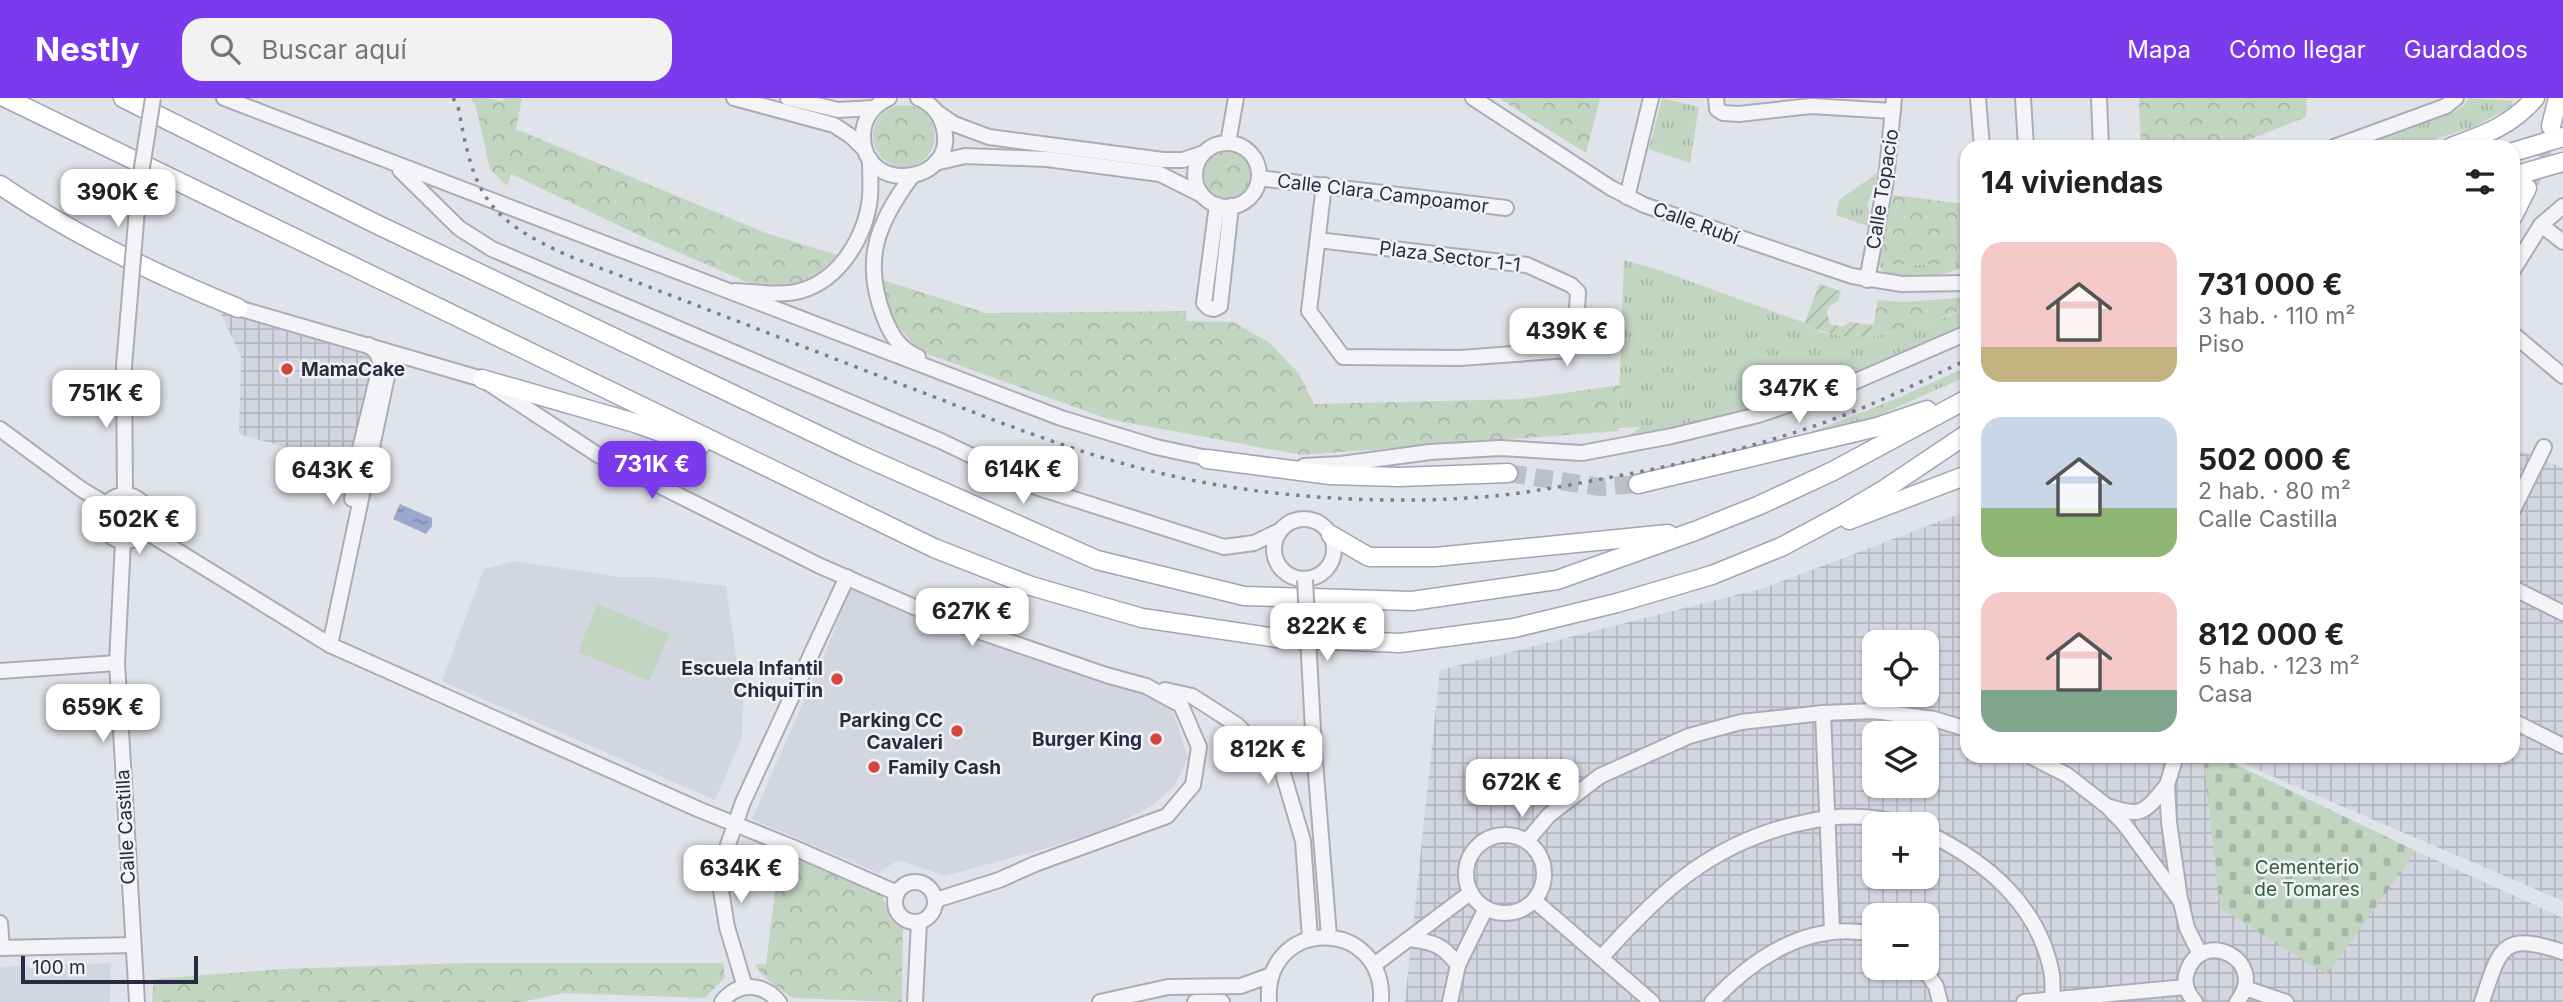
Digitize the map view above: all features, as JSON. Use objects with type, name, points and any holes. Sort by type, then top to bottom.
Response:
[{"type":"main road","points":[[6,98],[934,548],[1031,586],[1142,618],[1278,638],[1401,643],[1514,628],[1700,579],[1960,478]]},
{"type":"main road","points":[[123,98],[374,223],[856,453],[1097,560],[1244,596],[1412,601],[1557,580],[1760,505],[1833,471],[1960,402]]},
{"type":"main road","points":[[2470,140],[2514,120],[2535,98]]},
{"type":"main road","points":[[2520,149],[2557,132],[2558,98]]},
{"type":"main road","points":[[2520,174],[2563,162]]},
{"type":"main road","points":[[0,185],[29,205],[110,251],[238,308]]},
{"type":"main road","points":[[2520,203],[2528,188]]},
{"type":"main road","points":[[481,379],[635,423],[789,478]]},
{"type":"main road","points":[[1638,484],[1877,427],[1960,400]]},
{"type":"main road","points":[[1781,547],[1885,489],[1960,439]]},
{"type":"main road","points":[[1207,459],[1330,475],[1399,477],[1508,473]]},
{"type":"main road","points":[[1331,535],[1369,557],[1435,557],[1695,531]]},
{"type":"street","points":[[125,494],[124,366],[139,186],[153,98]]},
{"type":"street","points":[[224,98],[1048,413],[1156,447],[1207,459],[1291,467],[1341,464],[1430,452],[1500,449],[1582,453],[1672,436],[1758,415],[1847,385],[1960,335]]},
{"type":"street","points":[[734,98],[834,125],[852,137],[878,168],[888,174],[912,176],[921,174],[940,156],[945,139],[944,129],[933,106]]},
{"type":"street","points":[[788,98],[838,110],[874,108]]},
{"type":"street","points":[[724,291],[800,291],[824,279],[851,250],[862,232],[870,197],[867,154],[863,141],[865,123],[874,108],[889,98]]},
{"type":"street","points":[[918,98],[933,106],[954,124],[989,137],[1163,160],[1183,160],[1204,153]]},
{"type":"street","points":[[1228,143],[1236,98]]},
{"type":"street","name":"Calle Rubí","points":[[1473,98],[1627,197],[1793,257],[1867,280],[1902,284],[1960,279]]},
{"type":"street","points":[[1627,197],[1651,98]]},
{"type":"street","points":[[1716,98],[1717,109],[1731,114],[1894,104]]},
{"type":"street","points":[[1978,98],[1981,140]]},
{"type":"street","points":[[2023,98],[2026,140]]},
{"type":"street","points":[[2099,98],[2101,140]]},
{"type":"street","points":[[2353,140],[2446,106],[2456,98]]},
{"type":"street","name":"Calle Topacio","points":[[1867,280],[1886,180],[1894,104]]},
{"type":"street","points":[[935,163],[965,156],[1047,159],[1160,174],[1202,195],[1224,206],[1241,203],[1250,197],[1256,188],[1259,178],[1254,158],[1247,150],[1228,143],[1211,147],[1199,160],[1195,178],[1202,195]]},
{"type":"street","points":[[395,165],[459,228],[492,249],[943,442],[1036,487],[1224,547],[1254,543],[1279,531],[1293,520],[1311,519],[1319,522],[1331,535],[1334,555],[1331,565],[1315,578],[1305,580],[1286,574],[1275,558],[1273,549],[1279,531]]},
{"type":"street","points":[[912,176],[892,204],[875,244],[873,269],[876,294],[896,340],[907,352],[1048,413]]},
{"type":"street","name":"Calle Clara Campoamor","points":[[1259,178],[1506,208]]},
{"type":"street","name":"Plaza Sector 1-1","points":[[1318,240],[1527,265],[1571,285],[1578,292],[1575,344],[1568,350],[1460,358],[1343,357],[1308,311],[1324,185]]},
{"type":"street","points":[[1224,206],[1220,306],[1209,309],[1204,303],[1224,206]]},
{"type":"street","points":[[2520,259],[2541,225],[2563,206]]},
{"type":"street","points":[[2541,225],[2563,242]]},
{"type":"street","points":[[238,308],[481,379],[598,455],[847,578],[978,631],[1106,675],[1192,696],[1237,725],[1282,771],[1303,841],[1310,938]]},
{"type":"street","points":[[2520,340],[2563,376]]},
{"type":"street","points":[[348,560],[348,528],[359,453],[381,363],[377,353],[369,345]]},
{"type":"street","points":[[330,645],[389,367],[400,355]]},
{"type":"street","points":[[0,429],[81,489],[106,504]]},
{"type":"street","points":[[2520,496],[2544,447]]},
{"type":"street","points":[[125,494],[139,498],[149,517],[145,531],[135,539],[123,541],[111,537],[103,526],[103,511],[111,499],[125,494]]},
{"type":"street","points":[[145,531],[330,645],[734,824],[897,893]]},
{"type":"street","name":"Calle Castilla","points":[[123,541],[117,663],[137,1002]]},
{"type":"street","points":[[745,986],[727,927],[720,884],[723,859],[734,824],[847,578]]},
{"type":"street","points":[[1305,580],[1314,749],[1329,936]]},
{"type":"street","points":[[2520,592],[2563,614]]},
{"type":"street","points":[[0,671],[117,663]]},
{"type":"street","points":[[936,900],[999,880],[1035,864],[1167,816],[1193,785],[1199,747],[1181,705],[1146,686]]},
{"type":"street","points":[[1527,841],[1549,815],[1600,776],[1689,736],[1741,722],[1822,713],[1874,711],[1934,719],[1960,727]]},
{"type":"street","points":[[1822,713],[1832,930]]},
{"type":"street","points":[[2520,724],[2563,746]]},
{"type":"street","points":[[2044,763],[2067,775],[2108,807],[2125,825],[2181,902]]},
{"type":"street","points":[[2174,763],[2167,785],[2169,822],[2187,928],[2200,954]]},
{"type":"street","points":[[2108,807],[2131,814],[2143,810],[2167,785]]},
{"type":"street","points":[[1601,958],[1667,891],[1703,862],[1736,843],[1778,827],[1828,817],[1862,819]]},
{"type":"street","points":[[1505,834],[1527,841],[1535,848],[1544,865],[1544,884],[1535,901],[1511,913],[1503,914],[1486,908],[1471,893],[1466,882],[1468,859],[1483,841],[1505,834]]},
{"type":"street","points":[[1939,839],[1985,866],[2011,890],[2032,920],[2042,944],[2052,974],[2053,1000]]},
{"type":"street","points":[[908,883],[923,883],[933,892],[936,900],[932,914],[919,922],[912,922],[900,915],[895,906],[897,893],[908,883]]},
{"type":"street","points":[[1374,965],[1471,893]]},
{"type":"street","points":[[1535,901],[1652,1002]]},
{"type":"street","points":[[1450,1002],[1458,965],[1486,908]]},
{"type":"street","points":[[915,1002],[919,922]]},
{"type":"street","points":[[0,923],[1,948],[133,945]]},
{"type":"street","points":[[1712,1002],[1734,979],[1758,960],[1780,948],[1832,930],[1862,933]]},
{"type":"street","points":[[1269,1002],[1271,975],[1279,959],[1293,946],[1310,938],[1329,936],[1347,941],[1363,951],[1374,965],[1381,982],[1381,1002]]},
{"type":"street","points":[[1409,939],[1433,942],[1451,954],[1458,965]]},
{"type":"street","points":[[2482,1002],[2497,958],[2505,949],[2515,943],[2530,942],[2563,952]]},
{"type":"street","points":[[2195,1002],[2186,987],[2188,968],[2200,954],[2217,950],[2234,956],[2245,970],[2245,988],[2237,1002]]},
{"type":"street","points":[[1100,1002],[1168,987],[1241,986],[1271,975]]},
{"type":"street","points":[[1932,980],[1940,1002]]},
{"type":"street","points":[[722,1002],[735,990],[745,986],[764,989],[779,1002]]},
{"type":"street","points":[[2024,1002],[2186,987]]},
{"type":"street","points":[[2245,988],[2286,1002]]},
{"type":"street","points":[[1195,1002],[1222,1002]]},
{"type":"shaded area","points":[[214,298],[392,352],[367,470],[239,434],[241,357]]},
{"type":"shaded area","points":[[2520,451],[2563,468],[2563,901],[2245,763],[2520,763]]},
{"type":"shaded area","points":[[1960,514],[1960,763],[2233,763],[2563,918],[2563,1002],[1405,1002],[1440,670],[1764,588]]},
{"type":"shaded area","points":[[515,561],[619,577],[653,577],[726,586],[743,704],[742,737],[715,800],[442,681],[484,569]]},
{"type":"shaded area","points":[[850,585],[1045,660],[1139,692],[1173,711],[1188,758],[1175,785],[1152,806],[1110,827],[1047,848],[945,876],[898,860],[878,873],[752,819],[831,639]]},
{"type":"shaded area","points":[[111,963],[110,1002],[0,1002],[0,967]]},
{"type":"green space","points":[[471,98],[503,102],[504,98],[522,98],[516,129],[766,233],[837,255],[822,270],[799,286],[756,286],[641,236],[511,174],[507,186],[490,169],[476,107]]},
{"type":"green space","points":[[1499,98],[1600,98],[1586,153],[1503,101]]},
{"type":"green space","points":[[1662,98],[1699,107],[1690,163],[1649,149]]},
{"type":"green space","points":[[2139,98],[2307,98],[2306,117],[2248,140],[2141,140]]},
{"type":"green space","points":[[2469,98],[2512,101],[2513,106],[2471,128],[2436,140],[2380,140],[2452,113]]},
{"type":"green space","points":[[904,105],[916,107],[926,114],[933,124],[933,148],[926,158],[916,165],[904,167],[892,165],[882,158],[875,148],[873,136],[875,124],[882,114],[892,107]]},
{"type":"green space","points":[[1227,152],[1243,159],[1250,175],[1243,191],[1227,198],[1211,191],[1204,175],[1211,159]]},
{"type":"green space","points":[[1880,171],[1868,203],[1870,227],[1836,215],[1839,200]]},
{"type":"green space","points":[[1893,195],[1960,203],[1960,251],[1946,265],[1889,264],[1879,258]]},
{"type":"green space","points":[[1960,251],[1960,268],[1938,275],[1891,275],[1883,272],[1878,263],[1879,258],[1889,264],[1946,265]]},
{"type":"green space","points":[[1624,260],[1805,323],[1808,327],[1825,333],[1871,337],[1927,324],[1959,312],[1957,298],[1960,298],[1960,329],[1884,363],[1800,394],[1669,430],[1625,438],[1641,427],[1618,428]]},
{"type":"green space","points":[[880,279],[986,313],[1186,311],[1186,321],[1233,322],[1270,343],[1299,374],[1314,404],[1523,399],[1620,385],[1618,431],[1302,455],[1108,419],[919,351],[891,318]]},
{"type":"green space","points":[[1819,284],[1841,291],[1838,301],[1829,306],[1827,312],[1830,324],[1843,327],[1850,322],[1873,325],[1871,337],[1840,336],[1808,327],[1805,323]]},
{"type":"green space","points":[[1957,298],[1959,311],[1927,324],[1871,337],[1878,300],[1904,302]]},
{"type":"green space","points":[[1960,370],[1960,379],[1862,423],[1812,435],[1811,432]]},
{"type":"green space","points":[[597,604],[670,634],[649,681],[578,652]]},
{"type":"green space","name":"Cementerio de Tomares","points":[[2204,763],[2233,763],[2416,851],[2327,975],[2220,908]]},
{"type":"green space","points":[[780,852],[882,895],[891,919],[903,927],[902,1002],[792,998],[762,974],[755,964],[766,964]]},
{"type":"green space","points":[[465,963],[723,963],[725,977],[705,998],[564,993],[522,1002],[152,1002],[154,979],[282,969]]},
{"type":"water","points":[[400,504],[432,518],[432,526],[426,534],[393,519]]},
{"type":"tunnel","points":[[2530,182],[2550,129]]},
{"type":"tunnel","points":[[1508,473],[1600,487],[1638,484]]},
{"type":"railway","points":[[453,98],[458,106],[470,162],[488,200],[518,229],[541,242],[569,256],[1032,434],[1099,457],[1208,483],[1292,495],[1379,500],[1463,498],[1541,490],[1678,464],[1791,434],[1874,403],[1960,363]]},
{"type":"place","name":"MamaCake","points":[[287,369]]},
{"type":"place","name":"Escuela Infantil ChiquiTin","points":[[837,679]]},
{"type":"place","name":"Parking CC Cavaleri","points":[[957,731]]},
{"type":"place","name":"Burger King","points":[[1156,739]]},
{"type":"place","name":"Family Cash","points":[[874,767]]}]
